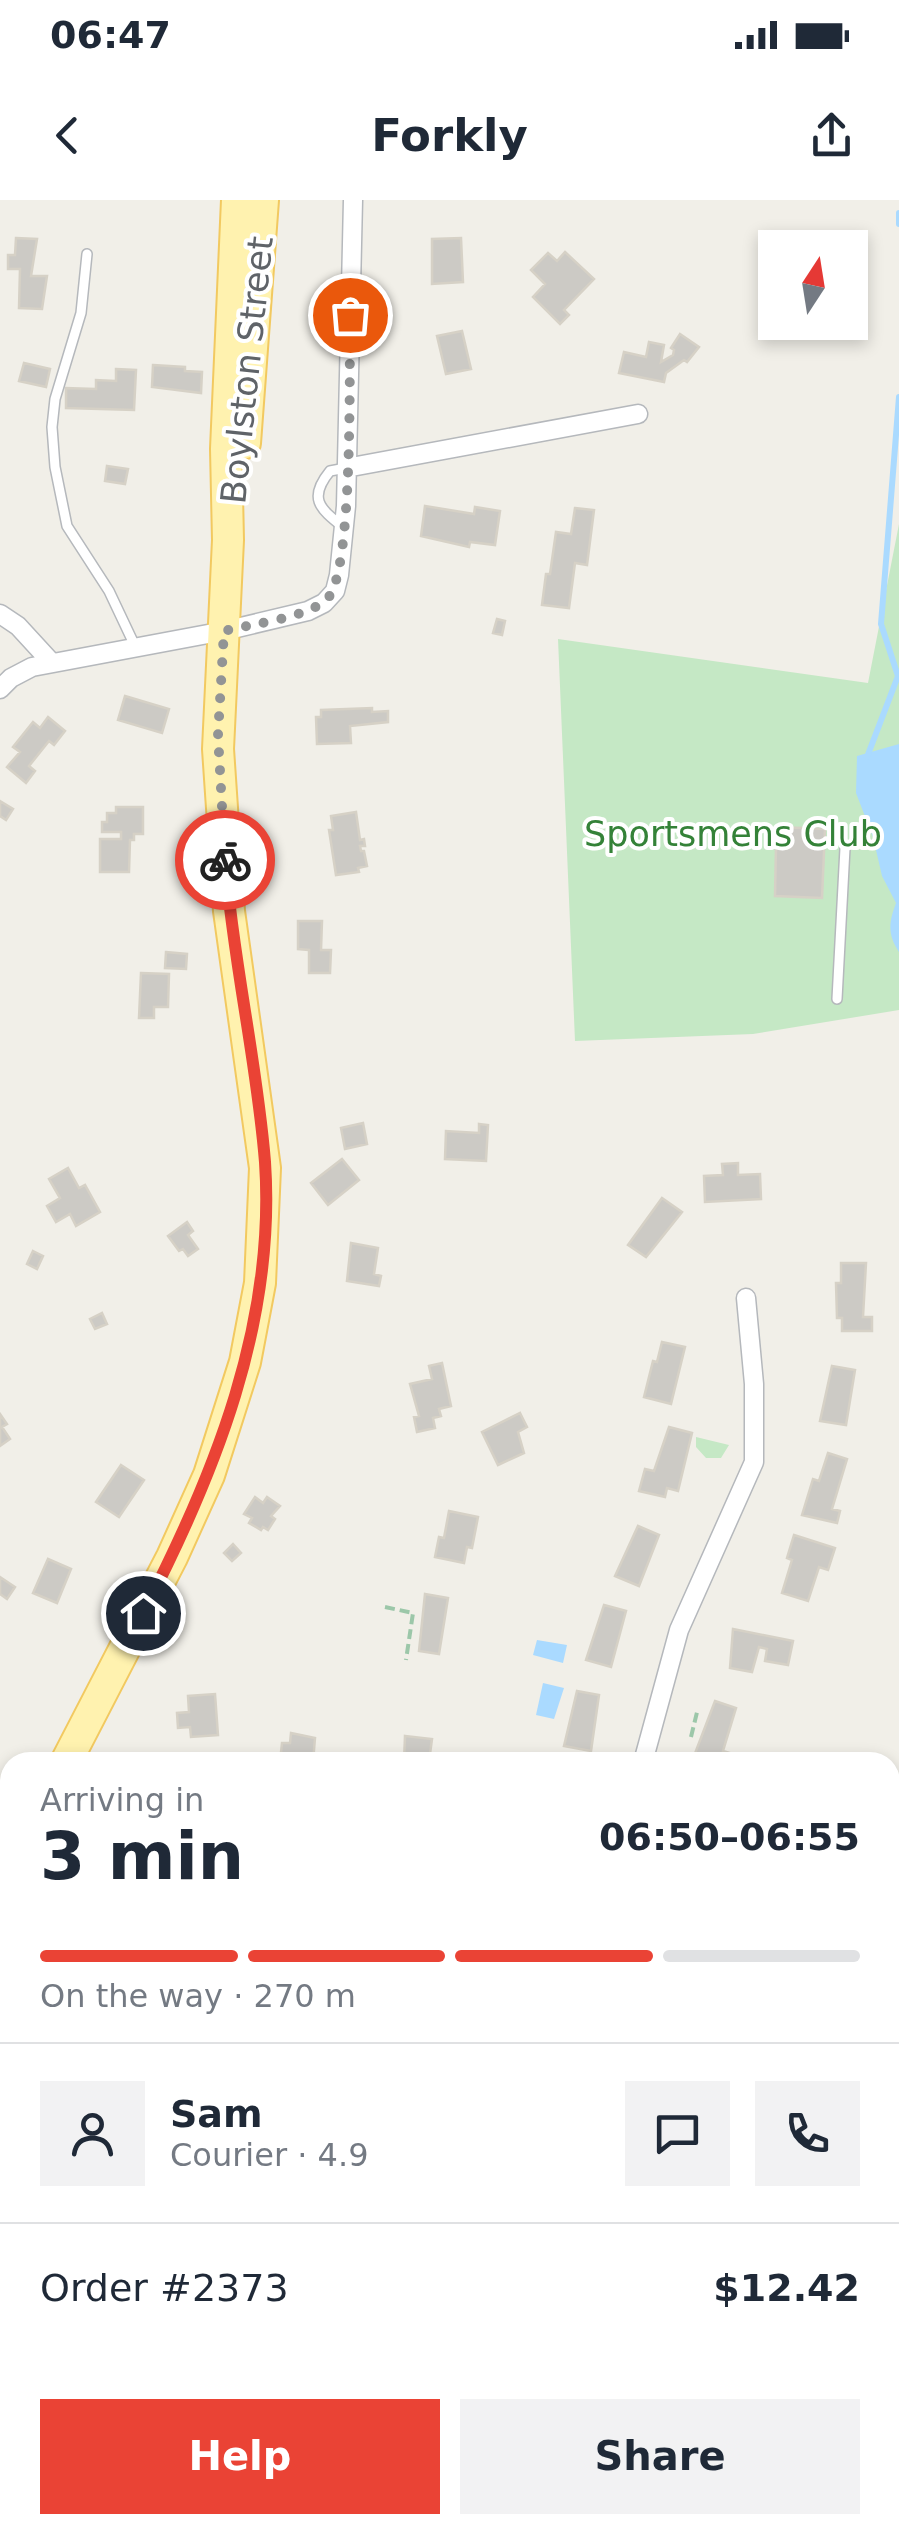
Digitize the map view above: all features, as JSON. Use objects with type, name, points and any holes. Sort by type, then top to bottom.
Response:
[{"type":"main road","name":"Boylston Street","points":[[71,1752],[172,1557],[209,1475],[244,1362],[260,1283],[265,1168],[228,911],[218,735],[228,540],[226,449],[237,200]]},
{"type":"main road","name":"Boylston Street","points":[[228,540],[246,442],[264,200]]},
{"type":"street","points":[[0,689],[25,669],[308,611],[324,603],[334,591],[344,528],[354,200]]},
{"type":"street","points":[[346,468],[638,414]]},
{"type":"street","points":[[0,614],[18,626],[52,663]]},
{"type":"street","points":[[646,1752],[679,1630],[754,1462],[754,1384],[746,1298]]},
{"type":"lane","points":[[87,254],[81,313],[55,399],[55,468],[66,526],[109,590],[135,646]]},
{"type":"lane","points":[[344,528],[321,509],[318,498],[321,482],[330,470],[346,468]]},
{"type":"lane","points":[[837,999],[845,848]]},
{"type":"path","points":[[385,1607],[413,1613],[406,1660]]},
{"type":"path","points":[[691,1737],[698,1708]]},
{"type":"green space","name":"Sportsmens Club","points":[[899,524],[899,1010],[753,1034],[575,1041],[558,639],[868,683]]},
{"type":"green space","points":[[696,1437],[729,1445],[721,1458],[706,1458],[696,1447]]},
{"type":"water","points":[[899,744],[899,952],[890,928],[896,903],[882,876],[873,837],[856,793],[857,756]]},
{"type":"water","points":[[537,1640],[567,1645],[563,1663],[533,1655]]},
{"type":"water","points":[[543,1683],[564,1688],[554,1719],[536,1715]]},
{"type":"building","points":[[16,238],[37,239],[31,276],[47,276],[42,309],[19,308],[20,269],[8,269],[8,255],[15,255]]},
{"type":"building","points":[[461,238],[463,282],[432,284],[432,239]]},
{"type":"building","points":[[565,252],[594,279],[564,310],[569,315],[560,324],[533,297],[545,284],[531,270],[548,253],[557,261]]},
{"type":"building","points":[[462,331],[471,369],[446,374],[437,336]]},
{"type":"building","points":[[680,334],[699,347],[687,362],[684,360],[666,373],[664,382],[619,373],[624,352],[646,357],[649,342],[664,345],[661,362],[673,355],[671,348]]},
{"type":"building","points":[[24,363],[50,369],[46,387],[19,381]]},
{"type":"building","points":[[153,365],[202,372],[201,393],[152,387]]},
{"type":"building","points":[[116,369],[136,370],[134,410],[66,408],[66,388],[96,389],[96,380],[116,381]]},
{"type":"building","points":[[107,466],[128,469],[125,484],[105,481]]},
{"type":"building","points":[[425,506],[474,514],[475,507],[500,511],[495,545],[470,542],[469,547],[421,536]]},
{"type":"building","points":[[575,508],[594,510],[587,565],[575,563],[569,608],[542,605],[556,532],[571,534]]},
{"type":"building","points":[[497,619],[505,621],[502,635],[493,633]]},
{"type":"building","points":[[125,696],[169,709],[162,733],[118,720]]},
{"type":"building","points":[[372,708],[372,712],[388,711],[388,722],[350,726],[351,743],[317,744],[316,717],[321,717],[321,710]]},
{"type":"building","points":[[48,717],[65,731],[54,745],[49,741],[29,766],[35,771],[26,783],[7,767],[20,752],[13,747],[33,722],[40,728]]},
{"type":"building","points":[[0,801],[13,809],[6,820],[0,816]]},
{"type":"building","points":[[116,807],[143,807],[143,834],[134,834],[134,840],[130,840],[129,872],[100,872],[100,839],[121,839],[121,832],[102,832],[107,813],[116,813]]},
{"type":"building","points":[[356,812],[367,866],[358,868],[359,872],[336,875],[329,830],[333,830],[331,816]]},
{"type":"building","points":[[778,827],[825,829],[822,898],[775,896],[776,846],[768,846],[768,831],[778,831]]},
{"type":"building","points":[[298,921],[322,921],[321,950],[331,950],[330,973],[309,973],[309,950],[298,949]]},
{"type":"building","points":[[166,952],[187,954],[186,969],[165,968]]},
{"type":"building","points":[[141,973],[169,974],[168,1007],[154,1007],[154,1018],[139,1018]]},
{"type":"building","points":[[363,1123],[367,1144],[345,1149],[341,1128]]},
{"type":"building","points":[[479,1124],[488,1125],[486,1161],[445,1159],[446,1131],[479,1133]]},
{"type":"building","points":[[342,1159],[359,1180],[328,1205],[311,1183]]},
{"type":"building","points":[[738,1163],[738,1175],[760,1174],[761,1199],[705,1202],[704,1176],[723,1175],[722,1164]]},
{"type":"building","points":[[68,1168],[79,1188],[85,1185],[100,1212],[76,1226],[70,1214],[56,1222],[47,1206],[60,1198],[49,1179]]},
{"type":"building","points":[[662,1198],[682,1212],[646,1257],[628,1245]]},
{"type":"building","points":[[187,1222],[193,1231],[188,1235],[198,1249],[188,1256],[168,1236]]},
{"type":"building","points":[[351,1243],[378,1248],[374,1274],[381,1276],[379,1286],[347,1281]]},
{"type":"building","points":[[33,1251],[43,1256],[37,1269],[27,1264]]},
{"type":"building","points":[[841,1263],[866,1263],[863,1317],[872,1317],[872,1331],[842,1331],[842,1318],[837,1318],[836,1283],[841,1283]]},
{"type":"building","points":[[102,1313],[107,1324],[95,1329],[90,1319]]},
{"type":"building","points":[[662,1342],[685,1347],[671,1404],[644,1397]]},
{"type":"building","points":[[442,1363],[451,1406],[439,1409],[441,1416],[433,1418],[435,1428],[417,1432],[414,1417],[419,1416],[410,1384],[432,1379],[429,1366]]},
{"type":"building","points":[[832,1366],[855,1370],[846,1425],[820,1421]]},
{"type":"building","points":[[520,1413],[527,1427],[518,1432],[524,1453],[498,1465],[482,1432]]},
{"type":"building","points":[[0,1414],[10,1439],[0,1446]]},
{"type":"building","points":[[669,1427],[692,1433],[678,1491],[667,1488],[665,1497],[639,1491],[645,1469],[654,1471]]},
{"type":"building","points":[[828,1453],[847,1459],[832,1509],[840,1511],[837,1523],[802,1515],[813,1479],[819,1481]]},
{"type":"building","points":[[121,1465],[144,1480],[119,1517],[96,1502]]},
{"type":"building","points":[[255,1497],[263,1503],[267,1497],[280,1506],[271,1516],[275,1519],[268,1530],[249,1523],[252,1518],[244,1514]]},
{"type":"building","points":[[449,1511],[478,1517],[472,1548],[467,1547],[464,1563],[435,1557],[439,1537],[444,1538]]},
{"type":"building","points":[[638,1526],[659,1535],[639,1586],[615,1576]]},
{"type":"building","points":[[794,1535],[835,1548],[828,1570],[819,1567],[808,1601],[782,1593],[792,1560],[787,1558]]},
{"type":"building","points":[[233,1544],[241,1553],[232,1561],[224,1553]]},
{"type":"building","points":[[48,1559],[71,1569],[57,1603],[33,1593]]},
{"type":"building","points":[[0,1577],[15,1587],[7,1599],[0,1594]]},
{"type":"building","points":[[425,1594],[448,1598],[439,1654],[419,1651]]},
{"type":"building","points":[[604,1605],[626,1611],[611,1667],[586,1660]]},
{"type":"building","points":[[733,1629],[793,1641],[788,1665],[765,1661],[767,1649],[759,1647],[752,1672],[730,1668]]},
{"type":"building","points":[[577,1691],[599,1695],[591,1751],[564,1746]]},
{"type":"building","points":[[215,1694],[218,1735],[191,1737],[190,1727],[178,1728],[177,1713],[189,1712],[188,1696]]},
{"type":"building","points":[[715,1701],[736,1708],[723,1751],[726,1752],[696,1752]]},
{"type":"building","points":[[291,1733],[315,1738],[314,1752],[281,1752],[282,1743],[290,1743]]},
{"type":"building","points":[[405,1736],[432,1739],[430,1752],[404,1752]]},
{"type":"waterway","points":[[899,213],[899,224]]},
{"type":"waterway","points":[[867,757],[898,676],[881,624],[899,397]]},
{"type":"way so far","points":[[225,860],[218,735],[224,631],[308,611],[324,603],[334,591],[341,566],[346,506],[350,315]]},
{"type":"route","points":[[143,1613],[214,1461],[244,1362],[260,1283],[265,1168],[228,911],[225,860]]}]
